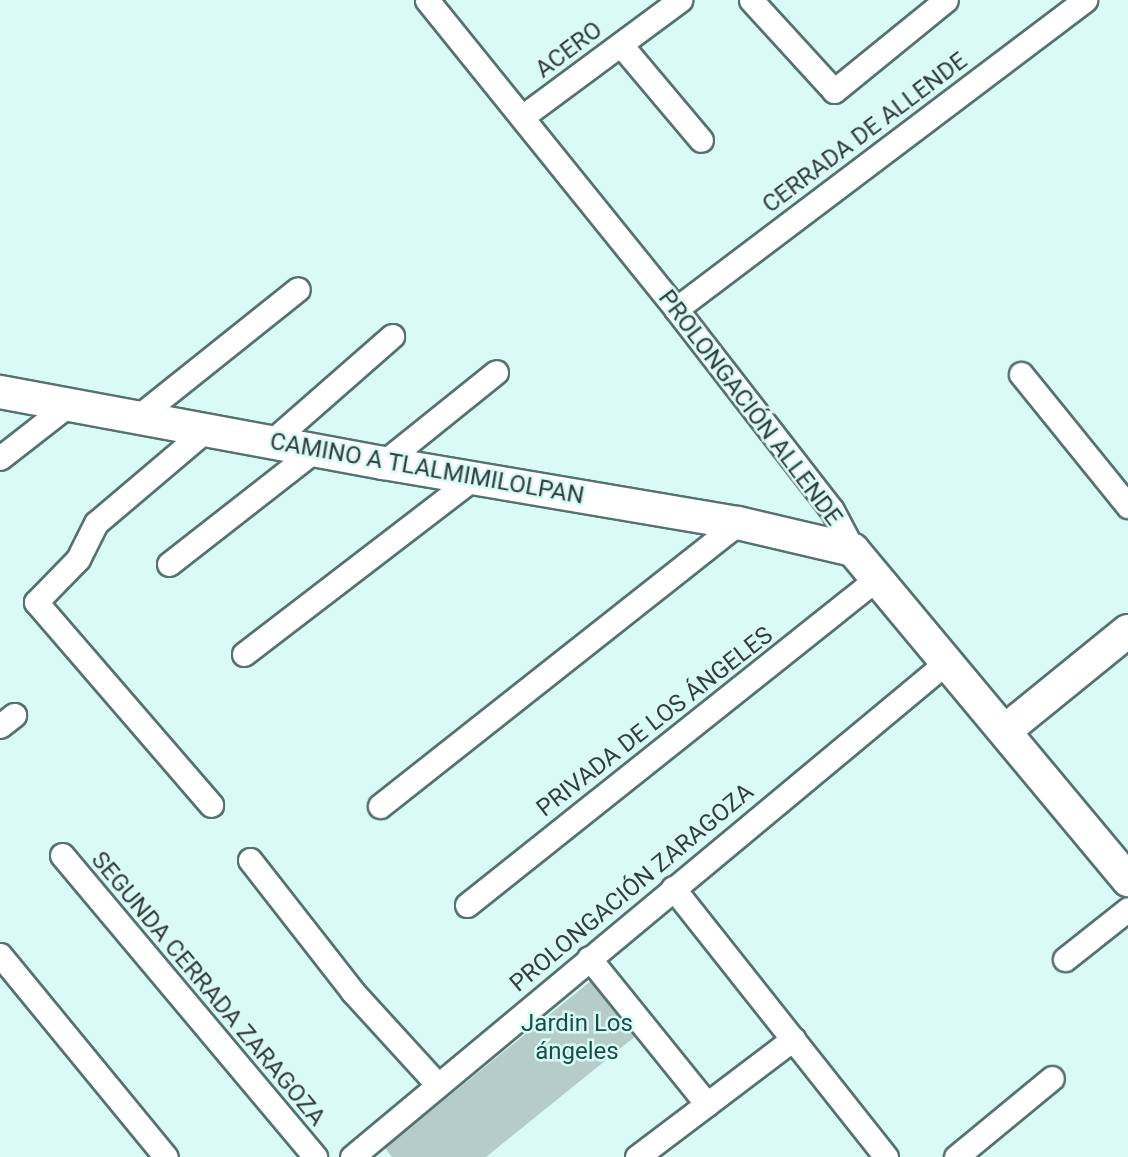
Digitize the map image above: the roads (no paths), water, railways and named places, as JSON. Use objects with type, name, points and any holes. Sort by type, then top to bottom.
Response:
[{"type":"street","name":"PROLONGACIÓN ALLENDE","points":[[427,0],[676,309],[832,510],[853,550],[876,580],[1006,730],[1128,880]]},
{"type":"street","name":"ACERO","points":[[522,117],[680,0]]},
{"type":"street","points":[[751,0],[834,91],[941,2]]},
{"type":"street","name":"CERRADA DE ALLENDE","points":[[676,309],[1085,0]]},
{"type":"street","points":[[621,45],[701,140]]},
{"type":"street","points":[[139,416],[298,289]]},
{"type":"street","points":[[271,442],[392,336]]},
{"type":"street","points":[[383,463],[496,372]]},
{"type":"street","points":[[1021,374],[1128,506]]},
{"type":"street","name":"CAMINO A TLALMIMILOLPAN","points":[[0,391],[383,463],[738,523],[853,550]]},
{"type":"street","points":[[0,458],[69,404]]},
{"type":"street","points":[[207,429],[96,523],[78,559],[36,602],[211,804]]},
{"type":"street","points":[[169,564],[315,450]]},
{"type":"street","points":[[244,654],[475,477]]},
{"type":"street","points":[[380,806],[738,523]]},
{"type":"street","name":"PRIVADA DE LOS ÁNGELES","points":[[467,905],[876,580]]},
{"type":"street","points":[[1006,730],[1128,631]]},
{"type":"street","name":"PROLONGACIÓN ZARAGOZA","points":[[352,1157],[948,661]]},
{"type":"street","name":"SEGUNDA CERRADA ZARAGOZA","points":[[62,855],[315,1157]]},
{"type":"street","points":[[250,860],[353,992],[438,1085]]},
{"type":"street","points":[[673,888],[886,1157]]},
{"type":"street","points":[[1065,959],[1128,909]]},
{"type":"street","points":[[0,955],[166,1157]]},
{"type":"street","points":[[589,958],[707,1104]]},
{"type":"street","points":[[637,1157],[793,1039]]},
{"type":"street","points":[[956,1157],[1052,1078]]},
{"type":"park label","name":"Jardin Los ángeles","points":[[577,1038]]}]
